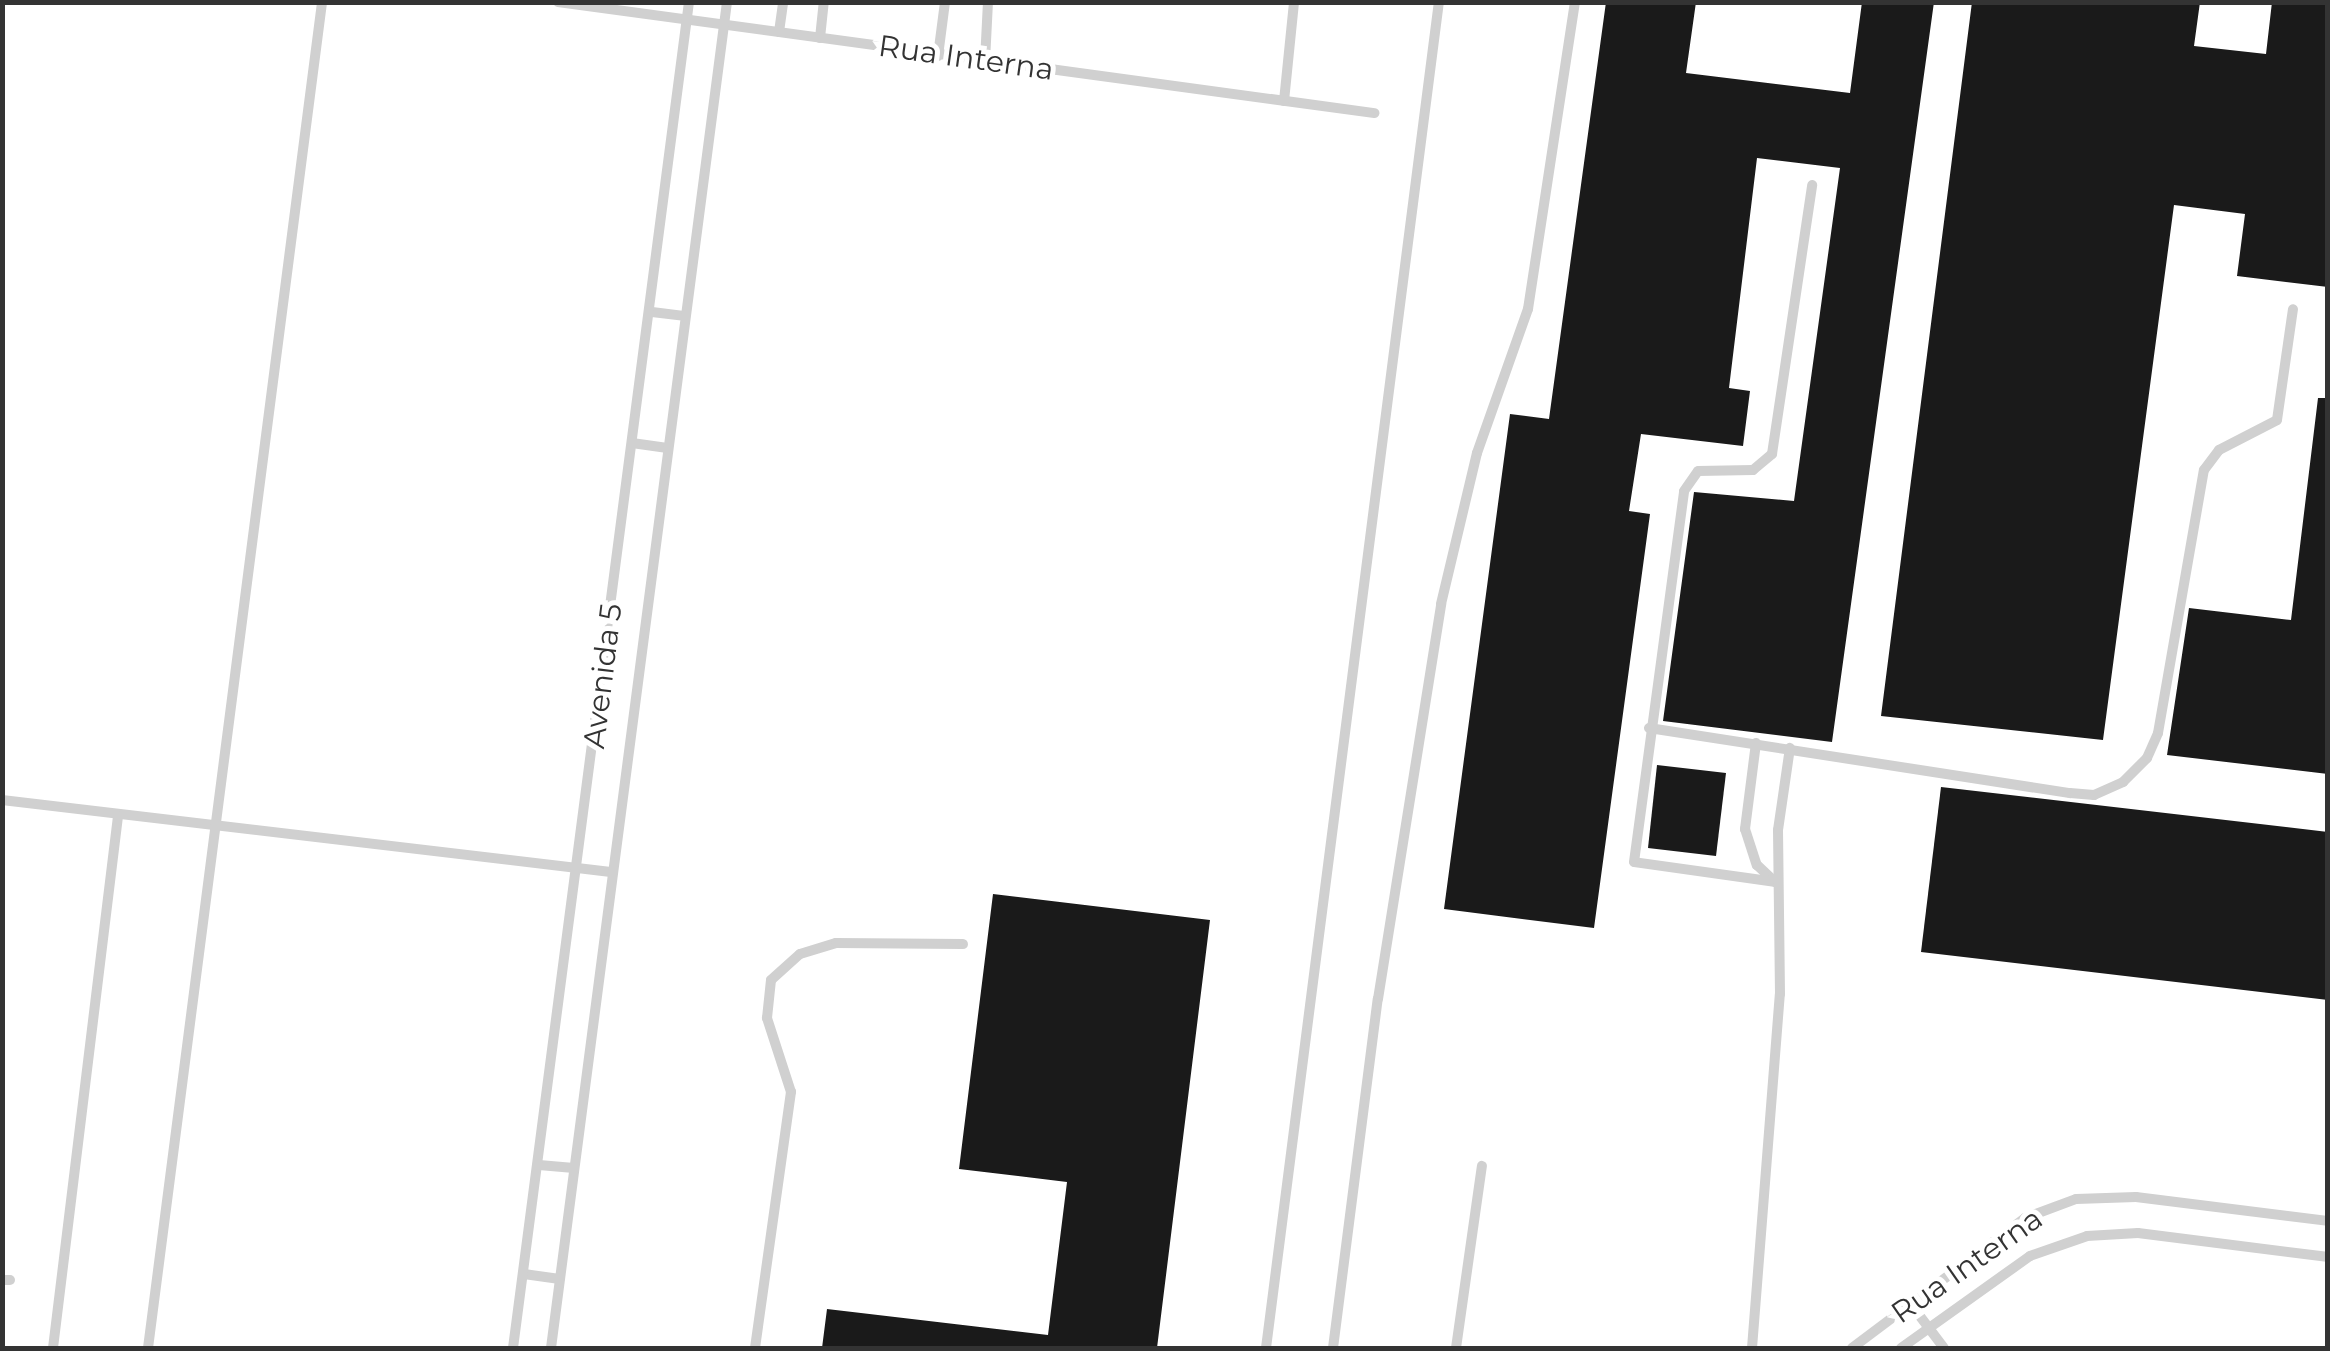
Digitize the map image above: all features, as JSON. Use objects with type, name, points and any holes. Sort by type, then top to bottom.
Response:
[{"type":"lane","points":[[148,1348],[322,2]]},
{"type":"lane","name":"Rua Interna","points":[[558,2],[1374,112]]},
{"type":"lane","name":"Avenida 5","points":[[513,1348],[540,1166],[690,2]]},
{"type":"lane","name":"Avenida 5","points":[[551,1348],[727,2]]},
{"type":"lane","points":[[780,32],[783,2]]},
{"type":"lane","points":[[820,38],[824,2]]},
{"type":"lane","points":[[938,56],[945,2]]},
{"type":"lane","points":[[985,62],[988,2]]},
{"type":"lane","points":[[1284,101],[1294,2]]},
{"type":"lane","points":[[1266,1348],[1439,2]]},
{"type":"lane","points":[[1333,1348],[1378,1000],[1442,604],[1472,469],[1528,310],[1575,2]]},
{"type":"lane","points":[[1776,882],[1634,862],[1650,728],[1689,479],[1698,471],[1759,468],[1772,454],[1812,185]]},
{"type":"lane","points":[[1650,728],[2070,794],[2094,794],[2123,782],[2147,758],[2158,733],[2204,470],[2219,450],[2277,420],[2293,310]]},
{"type":"lane","points":[[652,312],[684,316]]},
{"type":"lane","points":[[632,443],[666,448]]},
{"type":"lane","points":[[1756,743],[1745,829],[1757,865],[1776,882]]},
{"type":"lane","points":[[1752,1348],[1780,994],[1776,882],[1790,748]]},
{"type":"lane","points":[[2,800],[213,828],[611,872]]},
{"type":"lane","points":[[53,1348],[118,816]]},
{"type":"lane","points":[[755,1348],[790,1110],[789,1074],[767,1018],[771,980],[800,954],[836,943],[963,944]]},
{"type":"lane","points":[[540,1166],[574,1168]]},
{"type":"lane","points":[[1456,1348],[1482,1166]]},
{"type":"lane","name":"Rua Interna","points":[[1852,1348],[2025,1218],[2076,1199],[2136,1197],[2328,1221]]},
{"type":"lane","points":[[1901,1348],[2030,1256],[2099,1234],[2328,1257]]},
{"type":"lane","points":[[524,1274],[560,1279]]},
{"type":"lane","points":[[1910,1303],[1944,1348]]},
{"type":"building","points":[[1606,2],[1696,2],[1686,73],[1850,93],[1862,2],[1934,2],[1832,742],[1663,721],[1694,492],[1794,501],[1840,168],[1757,158],[1729,388],[1750,391],[1743,446],[1641,434],[1629,511],[1650,514],[1594,928],[1444,909],[1510,414],[1549,419]]},
{"type":"building","points":[[1972,2],[2200,2],[2194,46],[2266,54],[2272,2],[2328,2],[2328,287],[2237,276],[2245,214],[2174,205],[2103,740],[1881,716]]},
{"type":"building","points":[[2318,398],[2328,398],[2328,774],[2167,755],[2189,608],[2291,620]]},
{"type":"building","points":[[1657,765],[1726,773],[1716,856],[1648,848]]},
{"type":"building","points":[[1941,787],[2328,832],[2328,1000],[1921,952]]},
{"type":"building","points":[[993,894],[1210,920],[1157,1348],[822,1348],[827,1309],[1048,1335],[1067,1182],[959,1169]]}]
